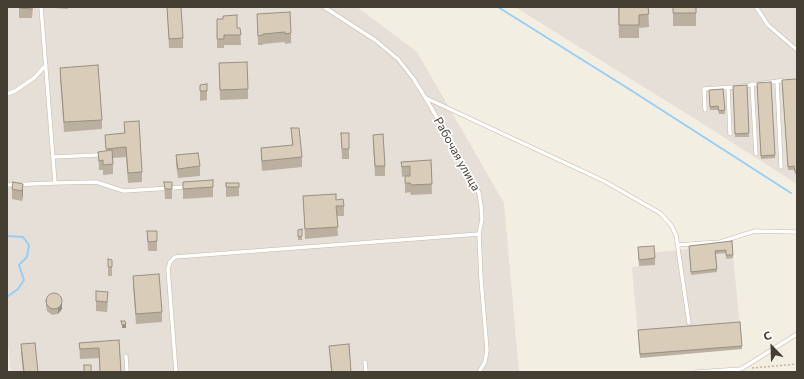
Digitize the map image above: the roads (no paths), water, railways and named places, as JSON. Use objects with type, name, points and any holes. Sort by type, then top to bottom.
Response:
[{"type":"lane","points":[[41,7],[55,182]]},
{"type":"lane","name":"Рабочая улица","points":[[324,7],[375,40],[398,59],[413,78],[425,97],[479,193],[482,206],[482,220],[479,234],[481,279],[487,350],[485,362],[479,372]]},
{"type":"lane","points":[[756,7],[768,25],[797,50]]},
{"type":"lane","points":[[7,94],[15,91],[34,78],[46,65]]},
{"type":"lane","points":[[705,110],[704,89],[728,88],[790,80]]},
{"type":"lane","points":[[777,81],[781,167]]},
{"type":"lane","points":[[752,84],[756,154]]},
{"type":"lane","points":[[728,88],[730,134]]},
{"type":"lane","points":[[425,97],[604,181],[660,213],[676,235],[689,323]]},
{"type":"lane","points":[[53,157],[97,155]]},
{"type":"lane","points":[[7,185],[55,182],[96,182],[124,191],[190,187]]},
{"type":"lane","points":[[678,245],[720,242],[755,231],[797,232]]},
{"type":"lane","points":[[176,372],[168,269],[170,262],[175,257],[479,234]]},
{"type":"lane","points":[[697,372],[741,369],[797,334]]},
{"type":"lane","points":[[126,356],[127,372]]},
{"type":"lane","points":[[365,362],[366,372]]},
{"type":"waterway","points":[[498,7],[791,193]]},
{"type":"waterway","points":[[7,236],[23,237],[29,245],[27,257],[19,265],[24,280],[18,289],[7,297]]}]
